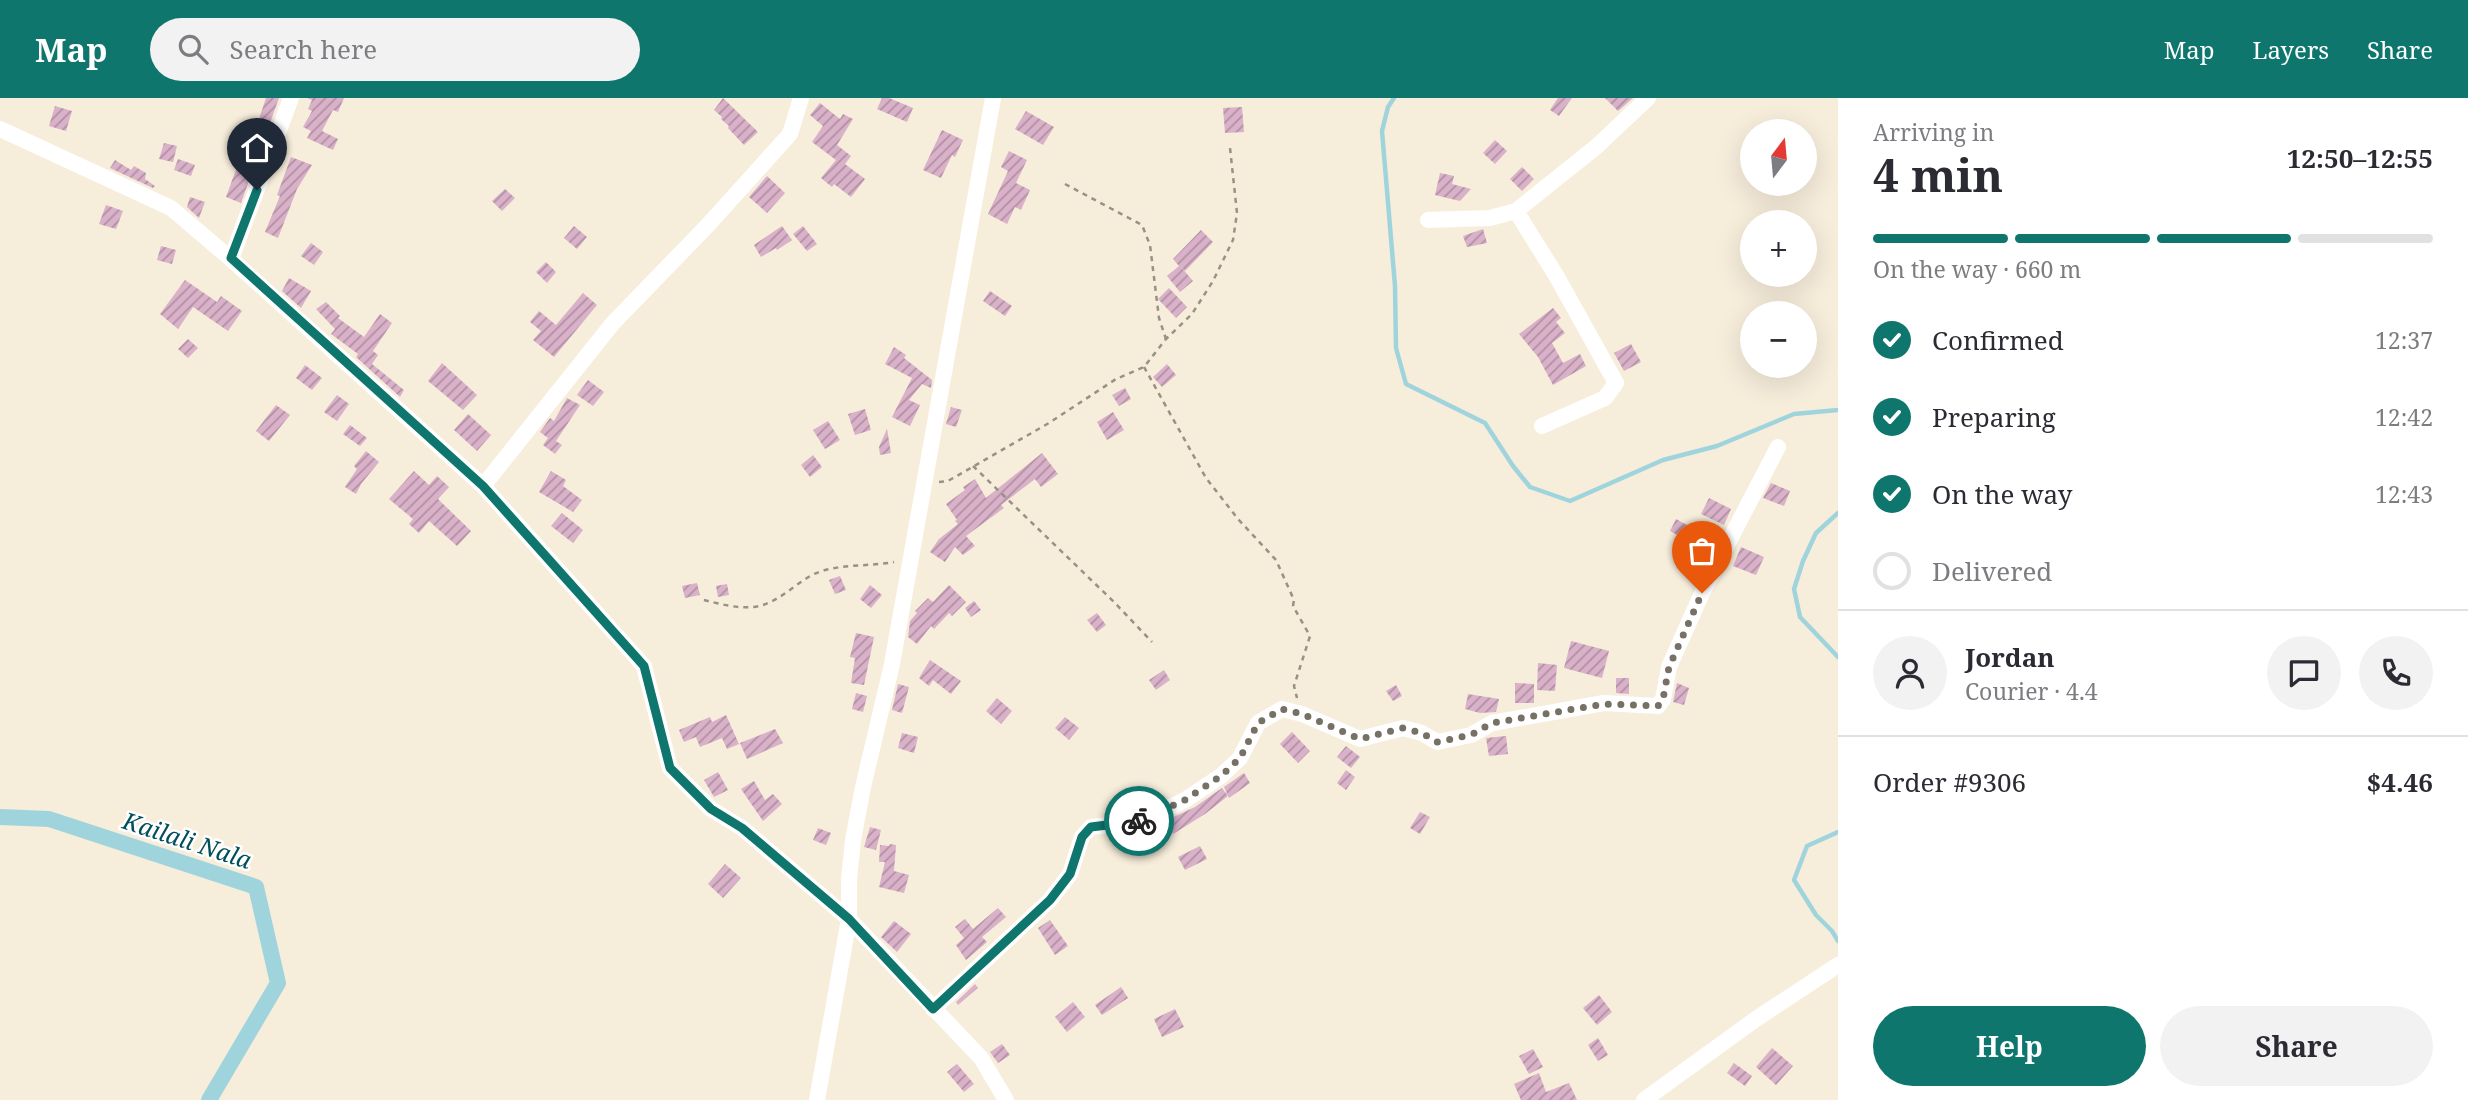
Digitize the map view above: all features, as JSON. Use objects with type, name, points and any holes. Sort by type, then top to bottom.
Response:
[{"type":"street","points":[[231,258],[291,98]]},
{"type":"street","points":[[483,486],[613,323],[708,225],[790,134],[801,98]]},
{"type":"street","points":[[817,1100],[849,919],[853,839],[892,664],[993,98]]},
{"type":"street","points":[[1429,220],[1490,218],[1516,211],[1596,147],[1648,98]]},
{"type":"street","points":[[0,129],[171,208],[231,258],[483,486],[644,666],[670,768],[711,809],[742,828],[849,919],[981,1058],[1006,1100]]},
{"type":"street","points":[[1516,211],[1557,277],[1616,383],[1605,398],[1542,426]]},
{"type":"street","points":[[933,1009],[1050,900],[1070,874],[1082,837],[1091,827],[1140,821],[1185,800],[1221,776],[1240,758],[1258,723],[1282,709],[1302,714],[1360,739],[1403,728],[1422,733],[1437,742],[1471,735],[1492,723],[1604,704],[1658,706],[1663,699],[1669,667],[1691,618],[1778,447]]},
{"type":"street","points":[[1644,1100],[1756,1019],[1838,965]]},
{"type":"path","points":[[925,484],[948,481],[1049,423],[1116,379],[1144,367],[1166,339],[1192,314],[1213,281],[1233,240],[1237,213],[1230,148]]},
{"type":"path","points":[[1065,184],[1142,225],[1150,245],[1159,317],[1166,339]]},
{"type":"path","points":[[1144,367],[1206,478],[1238,519],[1276,560],[1285,578],[1294,600],[1293,606],[1310,636],[1294,686],[1302,714]]},
{"type":"path","points":[[973,466],[1152,642]]},
{"type":"path","points":[[704,600],[734,607],[766,604],[814,574],[837,567],[872,566],[911,559]]},
{"type":"building","points":[[266,98],[279,98],[241,203],[226,197],[238,164],[234,163],[242,135],[253,137]]},
{"type":"building","points":[[307,98],[344,98],[338,112],[333,110],[322,131],[338,139],[333,150],[307,138],[311,131],[303,127],[312,111],[308,109],[312,100]]},
{"type":"building","points":[[723,98],[758,132],[744,145],[714,110]]},
{"type":"building","points":[[882,98],[889,98],[913,108],[907,122],[877,109]]},
{"type":"building","points":[[1558,98],[1572,98],[1559,116],[1550,110]]},
{"type":"building","points":[[1605,98],[1633,98],[1618,111]]},
{"type":"building","points":[[820,103],[840,119],[843,114],[853,119],[837,145],[851,156],[845,164],[865,179],[851,197],[821,178],[836,160],[812,142],[823,126],[810,115]]},
{"type":"building","points":[[55,106],[72,111],[66,131],[49,126]]},
{"type":"building","points":[[1242,107],[1244,132],[1225,133],[1223,108]]},
{"type":"building","points":[[1026,111],[1054,127],[1043,145],[1015,129]]},
{"type":"building","points":[[942,130],[963,140],[941,178],[923,170]]},
{"type":"building","points":[[1495,140],[1507,151],[1495,164],[1483,153]]},
{"type":"building","points":[[164,143],[177,146],[173,162],[159,159]]},
{"type":"building","points":[[1009,151],[1027,160],[1016,183],[1030,190],[1021,210],[1015,207],[1007,224],[988,214],[1008,171],[1001,167]]},
{"type":"building","points":[[291,157],[312,165],[297,189],[278,238],[265,232],[280,196],[277,195]]},
{"type":"building","points":[[178,159],[195,165],[191,176],[174,170]]},
{"type":"building","points":[[115,160],[131,170],[134,166],[146,173],[145,179],[155,186],[153,188],[110,168]]},
{"type":"building","points":[[1522,167],[1534,179],[1522,191],[1510,179]]},
{"type":"building","points":[[1440,173],[1454,176],[1452,184],[1471,189],[1460,201],[1435,195]]},
{"type":"building","points":[[767,176],[785,193],[767,213],[749,197]]},
{"type":"building","points":[[505,189],[515,198],[502,211],[492,201]]},
{"type":"building","points":[[190,197],[205,202],[199,218],[187,207]]},
{"type":"building","points":[[106,205],[123,211],[116,229],[99,224]]},
{"type":"building","points":[[574,226],[587,237],[577,249],[564,238]]},
{"type":"building","points":[[782,226],[792,240],[761,257],[754,245]]},
{"type":"building","points":[[803,226],[817,244],[807,251],[793,234]]},
{"type":"building","points":[[1483,229],[1487,243],[1467,247],[1463,236]]},
{"type":"building","points":[[1201,230],[1213,242],[1185,271],[1181,267],[1193,281],[1180,292],[1167,276],[1179,266],[1173,259]]},
{"type":"building","points":[[311,243],[323,252],[314,265],[301,256]]},
{"type":"building","points":[[161,246],[176,250],[172,264],[157,260]]},
{"type":"building","points":[[546,262],[556,272],[547,283],[536,272]]},
{"type":"building","points":[[289,278],[311,291],[301,308],[282,291]]},
{"type":"building","points":[[185,280],[217,302],[221,296],[242,311],[228,331],[193,307],[178,329],[160,314]]},
{"type":"building","points":[[1169,288],[1187,307],[1176,318],[1158,299]]},
{"type":"building","points":[[990,291],[1012,306],[1005,316],[983,301]]},
{"type":"building","points":[[583,293],[597,305],[554,357],[533,340],[541,331],[530,322],[539,311],[556,325]]},
{"type":"building","points":[[326,302],[340,316],[338,318],[364,337],[380,314],[392,323],[373,351],[378,355],[372,364],[404,390],[400,397],[356,357],[358,354],[331,334],[335,329],[316,309]]},
{"type":"building","points":[[1553,308],[1561,318],[1556,322],[1565,333],[1552,343],[1563,363],[1580,354],[1586,366],[1553,385],[1538,357],[1519,334]]},
{"type":"building","points":[[188,339],[198,348],[188,358],[178,349]]},
{"type":"building","points":[[1631,344],[1641,362],[1624,371],[1614,353]]},
{"type":"building","points":[[894,347],[932,380],[931,388],[922,384],[909,400],[920,405],[910,426],[892,417],[912,378],[885,364]]},
{"type":"building","points":[[442,363],[477,395],[463,410],[428,381]]},
{"type":"building","points":[[1167,364],[1176,375],[1162,387],[1153,377]]},
{"type":"building","points":[[305,365],[322,378],[312,390],[296,378]]},
{"type":"building","points":[[588,380],[604,392],[593,406],[577,395]]},
{"type":"building","points":[[1125,388],[1131,399],[1119,406],[1112,395]]},
{"type":"building","points":[[337,395],[349,404],[337,421],[324,412]]},
{"type":"building","points":[[567,398],[580,405],[556,441],[562,445],[555,454],[543,445],[548,438],[540,432],[550,418],[554,421]]},
{"type":"building","points":[[276,405],[290,415],[269,441],[256,431]]},
{"type":"building","points":[[951,407],[962,410],[956,427],[946,424]]},
{"type":"building","points":[[865,409],[871,430],[855,435],[848,414]]},
{"type":"building","points":[[1113,412],[1124,430],[1107,440],[1097,422]]},
{"type":"building","points":[[468,414],[491,435],[477,451],[454,430]]},
{"type":"building","points":[[828,421],[840,440],[825,449],[813,430]]},
{"type":"building","points":[[350,425],[367,438],[360,446],[343,434]]},
{"type":"building","points":[[887,429],[891,453],[880,455],[879,447]]},
{"type":"building","points":[[366,451],[379,462],[356,494],[345,487],[357,469],[354,466]]},
{"type":"building","points":[[1042,453],[1058,474],[1041,487],[1035,479],[1001,505],[1004,508],[966,536],[975,546],[963,555],[955,547],[945,562],[930,552],[939,539],[958,524],[946,504],[965,490],[963,487],[975,479],[986,498]]},
{"type":"building","points":[[813,455],[822,467],[810,477],[801,465]]},
{"type":"building","points":[[414,471],[429,485],[437,476],[449,487],[438,499],[471,531],[457,546],[429,521],[419,533],[409,524],[413,519],[389,499]]},
{"type":"building","points":[[551,471],[566,480],[563,486],[582,500],[573,512],[539,492]]},
{"type":"building","points":[[1771,483],[1790,491],[1784,506],[1763,498]]},
{"type":"building","points":[[1709,498],[1731,509],[1724,525],[1701,514]]},
{"type":"building","points":[[562,513],[583,530],[573,543],[551,526]]},
{"type":"building","points":[[1676,519],[1689,526],[1683,538],[1670,531]]},
{"type":"building","points":[[1741,547],[1764,557],[1756,575],[1733,566]]},
{"type":"building","points":[[840,576],[846,590],[835,594],[829,580]]},
{"type":"building","points":[[697,583],[700,595],[685,598],[682,586]]},
{"type":"building","points":[[727,584],[729,595],[718,597],[716,586]]},
{"type":"building","points":[[870,585],[882,595],[871,608],[860,599]]},
{"type":"building","points":[[949,585],[966,602],[952,616],[949,613],[934,629],[931,626],[917,644],[908,637],[910,621],[917,613],[915,611],[928,598],[933,602]]},
{"type":"building","points":[[974,601],[981,610],[971,617],[965,608]]},
{"type":"building","points":[[1097,613],[1106,625],[1097,632],[1087,620]]},
{"type":"building","points":[[856,633],[874,637],[864,685],[851,683],[855,658],[850,657]]},
{"type":"building","points":[[1571,641],[1609,651],[1602,678],[1564,668]]},
{"type":"building","points":[[930,660],[961,681],[951,694],[933,680],[929,686],[919,678]]},
{"type":"building","points":[[1538,663],[1557,665],[1555,691],[1537,690]]},
{"type":"building","points":[[1164,670],[1170,680],[1156,690],[1149,680]]},
{"type":"building","points":[[1616,678],[1629,678],[1629,694],[1616,693]]},
{"type":"building","points":[[1515,683],[1534,684],[1534,703],[1515,703]]},
{"type":"building","points":[[1677,683],[1689,688],[1684,705],[1673,702]]},
{"type":"building","points":[[898,684],[909,687],[902,713],[892,710]]},
{"type":"building","points":[[1396,685],[1402,696],[1393,701],[1386,691]]},
{"type":"building","points":[[856,693],[867,696],[863,712],[852,709]]},
{"type":"building","points":[[1468,694],[1499,699],[1496,712],[1480,713],[1465,709]]},
{"type":"building","points":[[997,698],[1012,711],[1001,724],[986,711]]},
{"type":"building","points":[[726,715],[739,744],[727,749],[722,738],[700,747],[696,737],[684,742],[679,730],[710,717],[712,722]]},
{"type":"building","points":[[1065,717],[1079,728],[1069,740],[1055,728]]},
{"type":"building","points":[[775,729],[783,743],[747,759],[740,743]]},
{"type":"building","points":[[1292,732],[1310,751],[1298,763],[1280,744]]},
{"type":"building","points":[[902,733],[918,737],[914,753],[898,748]]},
{"type":"building","points":[[1506,736],[1508,754],[1489,756],[1486,738]]},
{"type":"building","points":[[1346,746],[1360,757],[1351,768],[1337,757]]},
{"type":"building","points":[[1346,770],[1355,777],[1346,790],[1337,783]]},
{"type":"building","points":[[718,772],[728,790],[714,797],[704,780]]},
{"type":"building","points":[[1244,773],[1250,783],[1229,798],[1224,787]]},
{"type":"building","points":[[754,781],[765,800],[773,794],[782,804],[763,821],[741,789]]},
{"type":"building","points":[[1222,788],[1228,796],[1173,834],[1165,821],[1195,807]]},
{"type":"building","points":[[1420,812],[1430,817],[1420,834],[1410,828]]},
{"type":"building","points":[[870,827],[881,830],[876,850],[864,847]]},
{"type":"building","points":[[818,828],[831,833],[826,845],[813,840]]},
{"type":"building","points":[[880,845],[896,845],[894,871],[909,875],[904,893],[879,887],[885,862],[879,862]]},
{"type":"building","points":[[1200,846],[1207,859],[1185,870],[1178,857]]},
{"type":"building","points":[[725,864],[741,878],[723,898],[708,884]]},
{"type":"building","points":[[998,908],[1006,917],[982,937],[987,942],[966,960],[956,945],[964,938],[955,927],[965,919],[973,929]]},
{"type":"building","points":[[1050,920],[1068,946],[1055,955],[1038,928]]},
{"type":"building","points":[[894,921],[911,934],[897,952],[881,937]]},
{"type":"building","points":[[975,984],[978,988],[958,1005],[956,1002]]},
{"type":"building","points":[[1121,987],[1128,998],[1102,1015],[1095,1005]]},
{"type":"building","points":[[1599,995],[1612,1012],[1597,1025],[1583,1008]]},
{"type":"building","points":[[1073,1002],[1085,1017],[1067,1032],[1055,1017]]},
{"type":"building","points":[[1175,1009],[1184,1027],[1162,1037],[1154,1019]]},
{"type":"building","points":[[1598,1038],[1608,1055],[1598,1061],[1588,1045]]},
{"type":"building","points":[[1002,1044],[1010,1055],[998,1063],[990,1052]]},
{"type":"building","points":[[1772,1048],[1793,1066],[1776,1085],[1756,1067]]},
{"type":"building","points":[[1533,1049],[1543,1067],[1529,1074],[1519,1056]]},
{"type":"building","points":[[1734,1063],[1752,1076],[1745,1086],[1727,1073]]},
{"type":"building","points":[[957,1064],[974,1084],[964,1092],[947,1072]]},
{"type":"building","points":[[1539,1073],[1546,1092],[1569,1083],[1577,1100],[1521,1100],[1514,1084]]},
{"type":"waterway","points":[[1394,98],[1388,107],[1382,131],[1395,286],[1396,348],[1406,384],[1485,423],[1530,487],[1570,501],[1663,460],[1717,446],[1794,414],[1838,410]]},
{"type":"waterway","points":[[1838,513],[1816,533],[1794,589],[1800,617],[1838,657]]},
{"type":"waterway","name":"Kailali Nala","points":[[0,817],[49,819],[256,887],[278,983],[209,1100]]},
{"type":"waterway","points":[[1838,832],[1807,846],[1794,880],[1816,915],[1838,941]]},
{"type":"way so far","points":[[1139,821],[1185,800],[1221,776],[1247,748],[1258,723],[1282,709],[1302,714],[1360,739],[1403,728],[1422,733],[1437,742],[1471,735],[1492,723],[1604,704],[1658,706],[1663,699],[1669,667],[1702,593]]},
{"type":"route","points":[[257,190],[231,258],[483,486],[644,666],[670,768],[711,809],[742,828],[849,919],[933,1009],[1050,900],[1070,874],[1082,837],[1091,827],[1139,821]]}]
